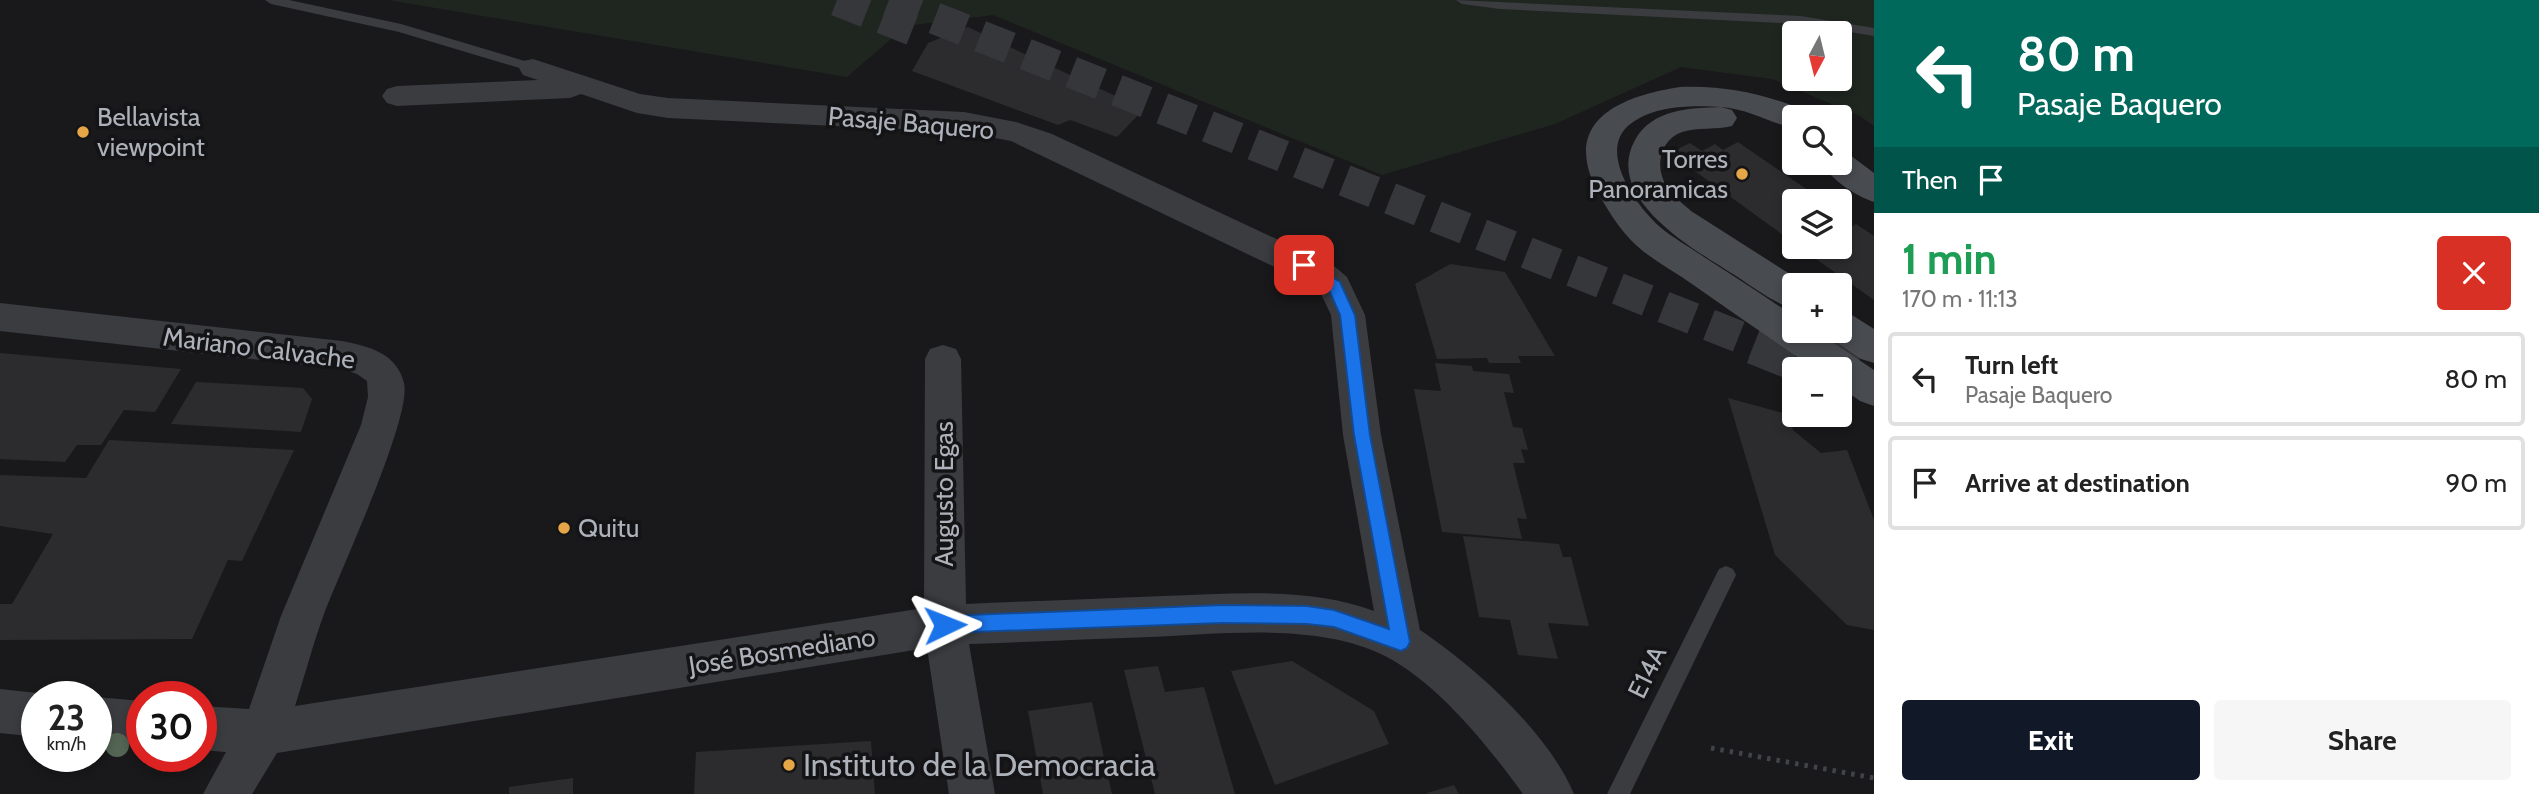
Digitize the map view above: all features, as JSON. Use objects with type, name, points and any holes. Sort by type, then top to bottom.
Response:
[{"type":"main road","points":[[1782,114],[1724,97],[1686,94],[1658,99],[1628,111],[1609,126],[1601,145],[1604,173],[1621,205],[1648,236],[1874,390]]},
{"type":"main road","points":[[1782,131],[1722,118],[1692,119],[1666,125],[1650,138],[1642,160],[1654,194],[1675,217],[1782,287]]},
{"type":"main road","points":[[1852,151],[1874,167]]},
{"type":"main road","points":[[1852,174],[1874,190]]},
{"type":"main road","points":[[1852,334],[1874,348]]},
{"type":"street","name":"Pasaje Baquero","points":[[533,68],[637,103],[668,108],[964,122],[1016,132],[1054,147],[1322,275],[1335,286],[1348,315],[1362,435],[1401,642]]},
{"type":"street","points":[[397,96],[589,87]]},
{"type":"street","name":"Mariano Calvache","points":[[0,317],[342,355],[369,362],[385,374],[387,403],[378,432],[302,616],[288,666],[264,733]]},
{"type":"street","name":"Augusto Egas","points":[[943,359],[945,625],[972,794]]},
{"type":"street","name":"José Bosmediano","points":[[217,729],[264,733],[945,625],[1222,614],[1307,615],[1334,619],[1401,642],[1433,664],[1483,709],[1509,737],[1551,794]]},
{"type":"street","points":[[0,711],[21,713]]},
{"type":"street","points":[[226,794],[264,733]]},
{"type":"lane","name":"Pasaje Baquero","points":[[271,0],[401,28],[533,68]]},
{"type":"lane","points":[[1462,0],[1500,5],[1801,20],[1874,32]]},
{"type":"lane","name":"E14A","points":[[1618,794],[1726,575]]},
{"type":"path","points":[[1711,748],[1874,778]]},
{"type":"shaded area","points":[[388,0],[1874,0],[1874,126],[1852,113],[1852,105],[1834,105],[1801,91],[1852,91],[1852,21],[1782,21],[1782,83],[1772,79],[1681,67],[1555,124],[1382,175],[993,15],[906,26],[847,77]]},
{"type":"building","points":[[968,27],[1144,109],[1117,137],[1070,120],[1058,125],[912,71],[928,43]]},
{"type":"building","name":"Torres Panoramicas","points":[[1738,142],[1782,172],[1782,175],[1806,189],[1782,189],[1782,234],[1670,153],[1690,143],[1702,151],[1715,144],[1723,150]]},
{"type":"building","points":[[1856,224],[1874,236],[1874,300],[1852,284],[1852,273],[1836,273],[1816,259],[1852,259],[1852,226]]},
{"type":"building","points":[[1450,264],[1505,272],[1555,356],[1518,356],[1521,363],[1489,363],[1487,358],[1437,359],[1415,284]]},
{"type":"building","points":[[0,353],[181,369],[155,412],[124,410],[101,445],[77,445],[65,462],[0,459]]},
{"type":"building","points":[[1435,363],[1472,366],[1473,371],[1509,374],[1514,393],[1504,392],[1513,427],[1522,428],[1528,450],[1521,449],[1525,463],[1513,463],[1527,519],[1517,518],[1522,539],[1442,532],[1414,389],[1441,391]]},
{"type":"building","points":[[196,382],[303,388],[312,399],[301,432],[171,424]]},
{"type":"building","points":[[1728,398],[1782,413],[1782,427],[1792,427],[1821,453],[1847,450],[1874,520],[1874,630],[1847,625],[1775,555]]},
{"type":"building","points":[[109,440],[294,450],[242,561],[228,560],[192,639],[0,640],[0,604],[12,604],[53,534],[0,526],[0,475],[86,478]]},
{"type":"building","points":[[1463,536],[1559,544],[1563,557],[1571,557],[1589,626],[1548,623],[1558,659],[1518,655],[1510,620],[1479,617]]},
{"type":"building","points":[[1292,661],[1374,711],[1389,744],[1275,785],[1231,671]]},
{"type":"building","points":[[1158,666],[1165,692],[1204,687],[1235,794],[1155,794],[1124,670]]},
{"type":"building","points":[[1092,702],[1112,794],[1043,794],[1028,711]]},
{"type":"building","points":[[871,741],[875,794],[694,794],[696,752]]},
{"type":"building","points":[[573,778],[573,794],[509,794],[509,787]]},
{"type":"building","points":[[1454,785],[1459,794],[1427,793]]},
{"type":"tunnel","points":[[837,0],[913,30]]},
{"type":"tunnel","points":[[889,0],[1760,345]]},
{"type":"tunnel","points":[[1755,343],[1760,345]]},
{"type":"tunnel","points":[[1760,345],[1790,357],[1874,367]]},
{"type":"place","name":"Bellavista viewpoint","points":[[83,132]]},
{"type":"place","name":"Torres Panoramicas","points":[[1742,174]]},
{"type":"place","name":"Quitu","points":[[564,528]]},
{"type":"place","name":"Instituto de la Democracia","points":[[789,765]]},
{"type":"route","points":[[945,625],[1222,614],[1307,615],[1334,619],[1401,642],[1362,435],[1348,315],[1335,286],[1304,265]]}]
